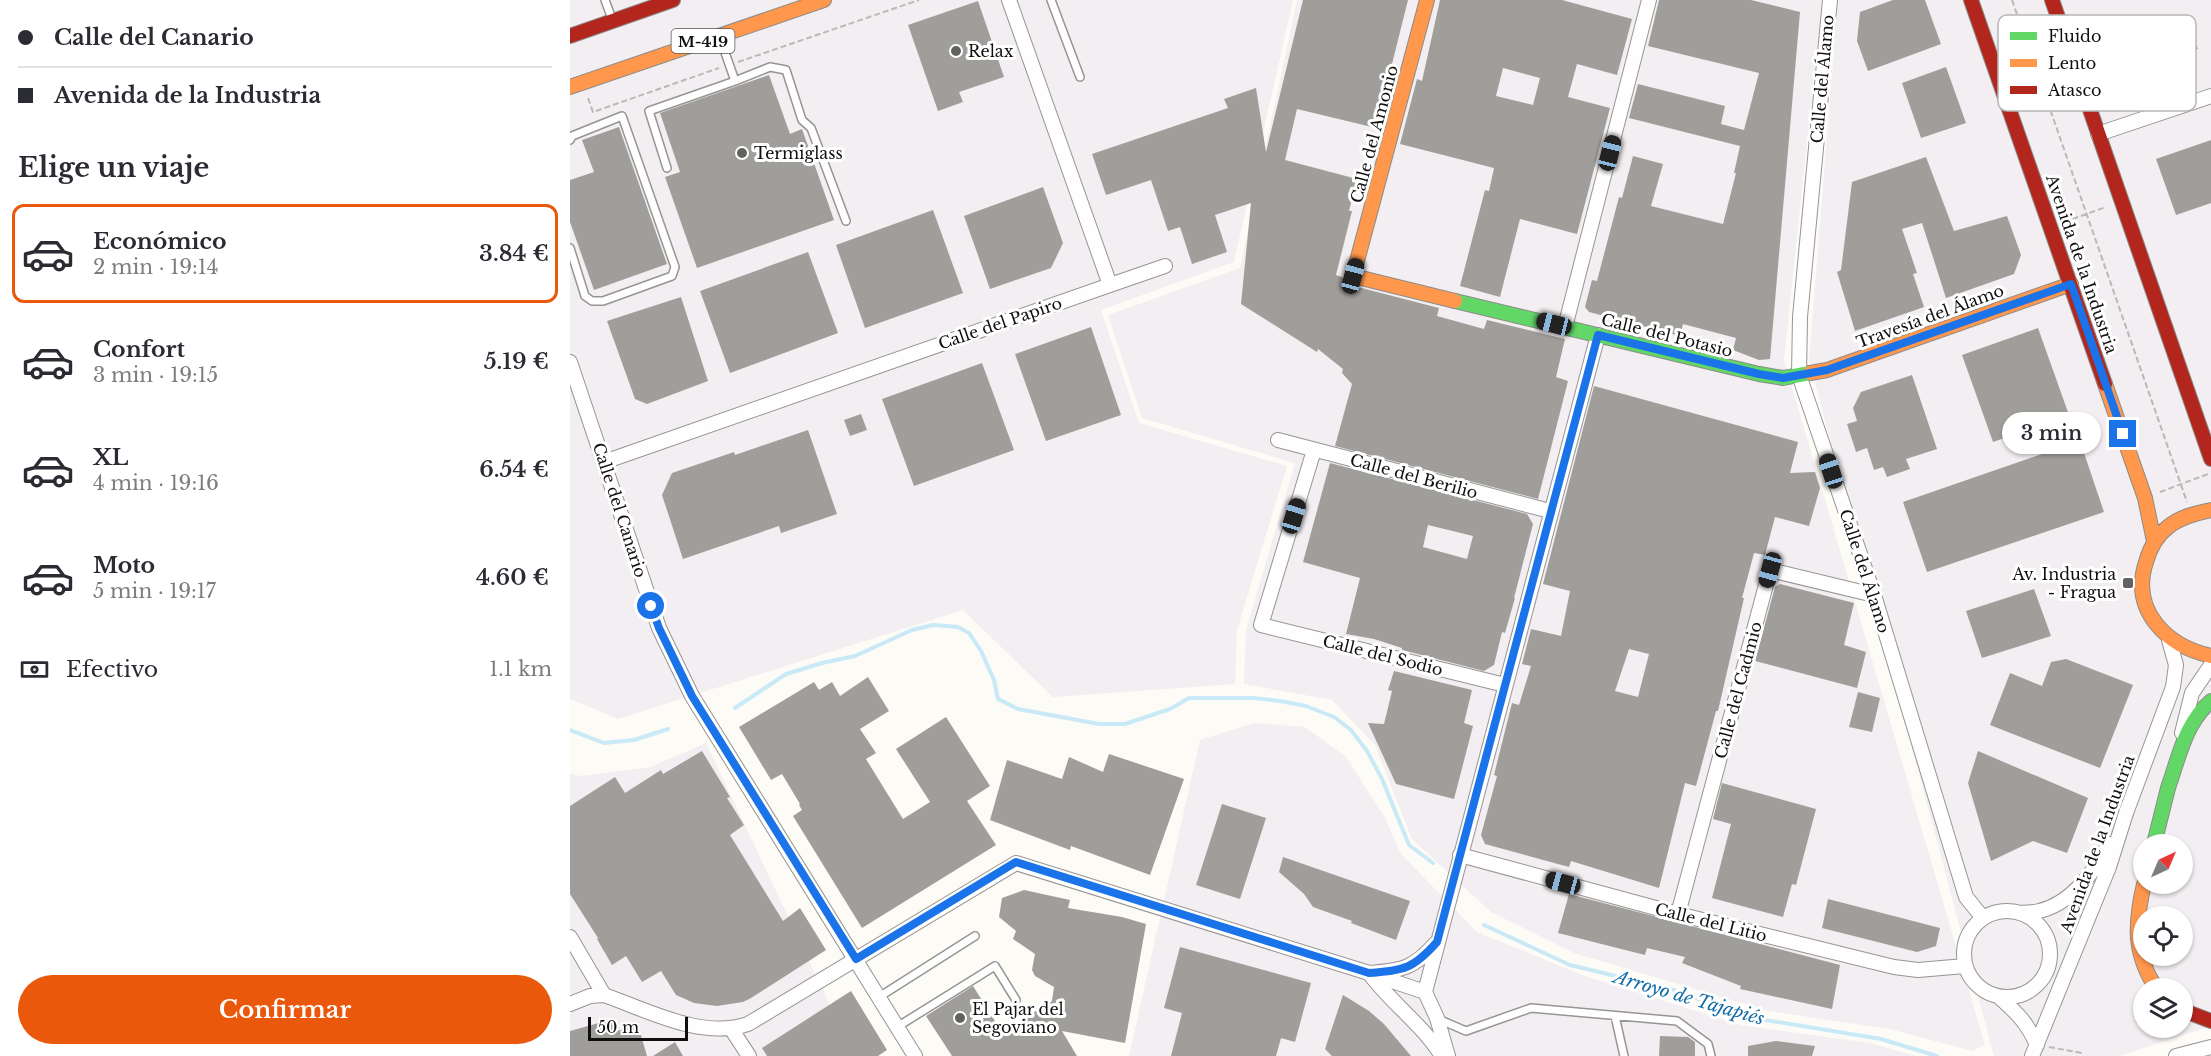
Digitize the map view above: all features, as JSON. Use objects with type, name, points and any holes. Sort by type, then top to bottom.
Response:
[{"type":"main road","points":[[570,36],[673,0]]},
{"type":"main road","name":"M-419","points":[[576,84],[824,0]]},
{"type":"main road","name":"Calle del Amonio","points":[[1353,276],[1427,0]]},
{"type":"main road","name":"Avenida de la Industria","points":[[1971,0],[1998,76]]},
{"type":"main road","points":[[2052,0],[2057,15]]},
{"type":"main road","name":"Avenida de la Industria","points":[[2010,111],[2145,498],[2154,541]]},
{"type":"main road","points":[[2090,111],[2211,459]]},
{"type":"main road","name":"Calle del Potasio","points":[[1353,276],[1759,374],[1783,378],[1799,375]]},
{"type":"main road","name":"Travesía del Álamo","points":[[1799,375],[1827,370],[2071,284]]},
{"type":"main road","points":[[2211,510],[2191,514],[2170,525],[2154,541],[2144,563],[2142,583],[2147,611],[2169,640],[2198,655],[2211,656]]},
{"type":"main road","points":[[2156,834],[2168,788],[2192,723],[2201,708],[2211,701]]},
{"type":"main road","points":[[2141,894],[2136,933],[2140,959],[2148,978]]},
{"type":"main road","points":[[2193,1014],[2211,1021]]},
{"type":"street","points":[[1009,0],[1110,285]]},
{"type":"street","points":[[1566,327],[1648,0]]},
{"type":"street","name":"Calle del Álamo","points":[[1830,0],[1800,317],[1799,375],[1874,595],[1966,897],[1983,918]]},
{"type":"street","points":[[2196,101],[2211,96]]},
{"type":"street","points":[[2098,134],[2166,111]]},
{"type":"street","name":"Calle del Papiro","points":[[604,462],[1166,266]]},
{"type":"street","points":[[1448,1056],[1437,1018],[1425,992],[1598,335]]},
{"type":"street","name":"Calle del Canario","points":[[570,362],[659,628],[692,696],[915,1056]]},
{"type":"street","name":"Calle del Berilio","points":[[1278,440],[1550,511]]},
{"type":"street","name":"Calle del Sodio","points":[[1314,450],[1261,625],[1505,685]]},
{"type":"street","name":"Calle del Cadmio","points":[[1678,914],[1770,570],[1874,595]]},
{"type":"street","name":"Avenida de la Industria","points":[[2034,1050],[2109,867],[2126,813],[2174,687],[2175,665],[2169,640]]},
{"type":"street","points":[[2168,788],[2192,693],[2211,665]]},
{"type":"street","points":[[2034,1050],[2030,1028],[2018,1014],[1998,996],[1983,990],[1972,980],[1965,966],[1964,948],[1970,931],[1983,918],[2001,911],[2020,913],[2040,911],[2057,904],[2074,892],[2098,866],[2126,813]]},
{"type":"street","name":"Calle del Litio","points":[[1460,855],[1678,914],[1894,967],[1918,970],[1965,966]]},
{"type":"street","points":[[570,1004],[590,996],[604,995],[695,1026],[732,1030],[748,1024],[1016,862],[1425,992]]},
{"type":"street","points":[[1998,996],[2016,996],[2033,989],[2046,974],[2050,956],[2047,938],[2037,922],[2020,913]]},
{"type":"street","points":[[570,937],[604,995]]},
{"type":"street","points":[[1369,973],[1409,968],[1423,958],[1437,942]]},
{"type":"street","points":[[1369,973],[1380,988],[1433,1041],[1442,1056]]},
{"type":"street","points":[[732,1030],[749,1056]]},
{"type":"street","points":[[2176,1056],[2211,1047]]},
{"type":"lane","points":[[604,0],[613,21]]},
{"type":"lane","points":[[1051,0],[1080,77]]},
{"type":"lane","points":[[719,36],[735,81]]},
{"type":"lane","points":[[667,168],[649,111],[770,67],[786,70],[802,120],[811,128],[846,221]]},
{"type":"lane","points":[[570,140],[572,136],[622,116],[675,267],[672,276],[603,301],[592,302],[585,296],[570,248]]},
{"type":"lane","points":[[879,997],[975,936]]},
{"type":"lane","points":[[897,1027],[995,966],[1016,1000]]},
{"type":"lane","points":[[1437,1018],[1466,1031],[1531,1008],[1677,1020],[1708,1044],[1711,1056]]},
{"type":"lane","points":[[1615,1016],[1624,1056]]},
{"type":"path","points":[[576,84],[593,112],[919,0]]},
{"type":"path","points":[[2012,0],[2017,15]]},
{"type":"path","points":[[2051,111],[2188,504]]},
{"type":"path","points":[[2051,226],[2121,202]]},
{"type":"path","points":[[2145,498],[2211,473]]},
{"type":"path","points":[[2034,1050],[2082,1053],[2073,1056]]},
{"type":"shaded area","points":[[570,0],[1293,0],[1234,262],[1101,310],[1139,423],[1287,466],[1237,630],[1235,684],[1053,697],[963,610],[618,719],[570,699]]},
{"type":"shaded area","points":[[1297,0],[1822,0],[1784,360],[1985,1045],[1972,1051],[1890,1029],[1768,1011],[1574,953],[1491,912],[1412,839],[1375,745],[1332,700],[1244,684],[1246,630],[1295,463],[1142,418],[1108,315],[1240,268]]},
{"type":"shaded area","points":[[1838,0],[2211,0],[2211,1026],[2193,1032],[2193,978],[2133,978],[2133,1038],[2174,1038],[2119,1056],[1994,1056],[1809,360]]},
{"type":"shaded area","points":[[1254,723],[1305,727],[1346,757],[1384,816],[1401,854],[1477,932],[1582,975],[1740,1025],[1870,1043],[1916,1056],[1129,1056],[1200,740]]},
{"type":"shaded area","points":[[706,743],[854,1056],[570,1056],[570,774],[581,776],[651,767]]},
{"type":"building","points":[[1303,0],[1408,0],[1376,128],[1297,109],[1285,160],[1357,179],[1349,211],[1352,211],[1336,275],[1342,277],[1346,284],[1439,308],[1437,316],[1484,329],[1487,320],[1565,339],[1556,377],[1568,381],[1538,499],[1335,446],[1352,384],[1342,373],[1343,369],[1318,349],[1317,352],[1241,304],[1251,203],[1215,215],[1227,252],[1192,264],[1180,227],[1168,231],[1151,180],[1106,195],[1092,154],[1228,108],[1224,99],[1256,88],[1266,152]]},
{"type":"building","points":[[1440,0],[1562,0],[1632,19],[1617,75],[1577,64],[1568,97],[1610,108],[1577,234],[1520,219],[1500,297],[1460,286],[1485,190],[1489,191],[1494,168],[1400,144],[1417,79],[1422,81]],"holes":[[[1503,68],[1540,78],[1533,105],[1496,96]]]},
{"type":"building","points":[[1659,0],[1751,0],[1800,12],[1770,359],[1759,360],[1733,350],[1736,338],[1683,324],[1680,336],[1589,312],[1585,307],[1592,280],[1597,281],[1619,197],[1622,198],[1633,156],[1663,164],[1651,206],[1723,224],[1736,173],[1734,173],[1740,146],[1629,118],[1638,84],[1725,106],[1721,124],[1744,130],[1759,73],[1648,46]]},
{"type":"building","points":[[1893,0],[1925,0],[1941,44],[1868,71],[1857,41],[1860,12]]},
{"type":"building","name":"Relax","points":[[978,1],[1004,77],[959,92],[963,102],[938,111],[908,25]]},
{"type":"building","points":[[1946,67],[1966,123],[1921,138],[1902,83]]},
{"type":"building","name":"Termiglass","points":[[769,75],[790,134],[802,129],[834,220],[697,268],[665,177],[680,172],[660,113]]},
{"type":"building","points":[[619,127],[667,264],[594,290],[570,222],[570,180],[594,172],[582,140]]},
{"type":"building","points":[[2211,140],[2211,203],[2176,215],[2156,159]]},
{"type":"building","points":[[1926,157],[1954,231],[2007,216],[2021,255],[2014,274],[1946,298],[1922,223],[1902,229],[1917,273],[1913,274],[1924,307],[1855,331],[1837,272],[1841,270],[1852,182]]},
{"type":"building","points":[[1043,187],[1063,243],[1051,268],[990,289],[964,216]]},
{"type":"building","points":[[933,210],[963,293],[865,328],[836,245]]},
{"type":"building","points":[[808,252],[838,333],[730,373],[700,291]]},
{"type":"building","points":[[681,297],[708,381],[647,404],[635,399],[607,321]]},
{"type":"building","points":[[1091,327],[1121,415],[1046,441],[1015,354]]},
{"type":"building","points":[[2038,328],[2069,415],[1993,442],[1962,355]]},
{"type":"building","points":[[982,363],[1014,450],[914,486],[882,399]]},
{"type":"building","points":[[1912,375],[1937,449],[1906,459],[1910,469],[1887,477],[1883,467],[1874,470],[1867,448],[1856,452],[1847,424],[1857,421],[1853,408],[1861,392]]},
{"type":"building","points":[[1594,386],[1798,442],[1790,473],[1815,472],[1820,488],[1809,526],[1775,517],[1765,555],[1754,553],[1718,711],[1716,711],[1696,786],[1685,783],[1659,888],[1571,861],[1569,867],[1485,844],[1481,835],[1497,776],[1494,775],[1512,703],[1519,705],[1531,666],[1522,664],[1531,629],[1561,636],[1570,591],[1543,584]],"holes":[[[1629,649],[1649,654],[1638,697],[1615,691]]]},
{"type":"building","points":[[861,414],[867,430],[850,436],[844,420]]},
{"type":"building","points":[[808,430],[837,514],[781,533],[779,526],[683,559],[662,495],[672,473],[734,452],[735,455]]},
{"type":"building","points":[[2080,441],[2104,512],[1927,572],[1903,502]]},
{"type":"building","points":[[1330,463],[1527,514],[1533,524],[1505,633],[1502,632],[1494,665],[1484,671],[1402,650],[1402,648],[1374,639],[1346,634],[1360,578],[1303,562]],"holes":[[[1428,525],[1473,536],[1467,559],[1423,547]]]},
{"type":"building","points":[[1780,584],[1854,603],[1844,645],[1866,652],[1857,688],[1755,661],[1775,587]]},
{"type":"building","points":[[2034,589],[2051,636],[1982,658],[1966,611]]},
{"type":"building","points":[[2066,659],[2133,685],[2100,768],[1990,725],[2010,673],[2042,686],[2051,662]]},
{"type":"building","points":[[1394,671],[1472,690],[1464,723],[1473,726],[1454,799],[1396,784],[1368,723],[1384,724],[1392,691],[1388,690]]},
{"type":"building","points":[[868,677],[889,711],[860,729],[876,753],[866,759],[903,819],[930,802],[896,749],[946,717],[990,786],[967,801],[996,845],[862,928],[793,816],[802,810],[782,774],[771,780],[739,727],[814,682],[819,690],[832,682],[840,696]]},
{"type":"building","points":[[1858,692],[1880,698],[1872,732],[1849,727]]},
{"type":"building","points":[[702,751],[744,825],[730,835],[783,921],[800,908],[826,950],[751,998],[743,1002],[717,1006],[694,1003],[676,995],[661,971],[642,982],[626,956],[612,965],[570,894],[570,806],[615,777],[625,793],[661,770],[663,774]]},
{"type":"building","points":[[1978,751],[2088,798],[2067,853],[2033,841],[1991,861],[1968,783]]},
{"type":"building","points":[[1109,754],[1184,779],[1150,875],[1071,846],[1070,850],[990,820],[1007,760],[1062,779],[1069,757],[1103,772]]},
{"type":"building","points":[[1722,783],[1816,809],[1796,885],[1792,884],[1783,917],[1712,898],[1731,824],[1713,819]]},
{"type":"building","points":[[1222,804],[1266,818],[1240,899],[1196,885]]},
{"type":"building","points":[[1283,857],[1410,901],[1396,940],[1313,907],[1304,894],[1279,872]]},
{"type":"building","points":[[1024,890],[1070,900],[1068,908],[1122,917],[1146,924],[1125,1043],[1062,1031],[1077,1056],[952,1056],[926,1016],[973,986],[1002,1032],[1052,1001],[1054,987],[1035,976],[1032,970],[1035,954],[1013,939],[1016,931],[999,917],[1002,898]]},
{"type":"building","points":[[1569,894],[1840,965],[1832,1009],[1740,989],[1741,986],[1682,963],[1685,957],[1647,948],[1645,955],[1558,933]]},
{"type":"building","points":[[1828,899],[1940,928],[1936,946],[1917,952],[1822,928]]},
{"type":"building","points":[[1180,947],[1311,983],[1295,1042],[1281,1038],[1276,1056],[1171,1056],[1182,1013],[1164,1008]]},
{"type":"building","points":[[851,991],[887,1050],[878,1056],[767,1056],[762,1048]]},
{"type":"building","points":[[1343,995],[1369,1011],[1384,1024],[1411,1056],[1332,1056],[1325,1049]]},
{"type":"building","points":[[613,1019],[617,1031],[638,1025],[647,1056],[570,1056],[570,1031]]},
{"type":"building","points":[[1660,1036],[1688,1037],[1695,1042],[1695,1056],[1659,1056]]},
{"type":"building","points":[[1776,1041],[1815,1046],[1812,1056],[1748,1056],[1748,1046]]},
{"type":"building","points":[[675,1042],[683,1056],[653,1056]]},
{"type":"waterway","name":"Arroyo de Tajapiés","points":[[735,708],[786,674],[855,656],[912,630],[933,625],[958,627],[969,633],[981,651],[994,680],[998,699],[1018,709],[1099,724],[1125,724],[1170,709],[1189,698],[1253,698],[1306,706],[1334,717],[1351,730],[1367,751],[1382,779],[1409,845],[1433,863]]},
{"type":"waterway","name":"Arroyo de Tajapiés","points":[[570,730],[604,743],[634,740],[668,729]]},
{"type":"waterway","name":"Arroyo de Tajapiés","points":[[1484,925],[1570,965],[1674,990],[1747,1017],[1881,1039],[1937,1056]]},
{"type":"traffic: fast","points":[[1455,301],[1759,374],[1783,378],[1810,373]]},
{"type":"traffic: fast","points":[[2168,788],[2189,730],[2211,701]]},
{"type":"traffic: fast","points":[[2156,834],[2168,788]]},
{"type":"traffic: slow","points":[[570,87],[824,0]]},
{"type":"traffic: slow","points":[[1427,0],[1353,276],[1455,301]]},
{"type":"traffic: slow","points":[[1810,373],[1827,370],[2071,284]]},
{"type":"traffic: slow","points":[[2105,384],[2145,498],[2154,541]]},
{"type":"traffic: slow","points":[[2211,510],[2183,518],[2157,538],[2149,552],[2142,580],[2143,596],[2156,624],[2180,644],[2211,656]]},
{"type":"traffic: slow","points":[[2142,894],[2138,938],[2143,962],[2151,978]]},
{"type":"traffic: jam","points":[[570,36],[673,0]]},
{"type":"traffic: jam","points":[[1971,0],[1998,77]]},
{"type":"traffic: jam","points":[[2052,0],[2057,15]]},
{"type":"traffic: jam","points":[[2010,111],[2105,384]]},
{"type":"traffic: jam","points":[[2090,111],[2211,459]]},
{"type":"traffic: jam","points":[[2193,1014],[2211,1021]]},
{"type":"place","name":"Relax","points":[[956,51]]},
{"type":"place","name":"Termiglass","points":[[742,153]]},
{"type":"place","name":"Av. Industria - Fragua","points":[[2128,583]]},
{"type":"place","name":"El Pajar del Segoviano","points":[[960,1018]]},
{"type":"route","points":[[651,606],[659,628],[692,696],[856,959],[1016,862],[1369,973],[1391,971],[1409,968],[1423,958],[1437,942],[1598,335],[1783,378],[1827,370],[2071,284],[2123,434]]}]
